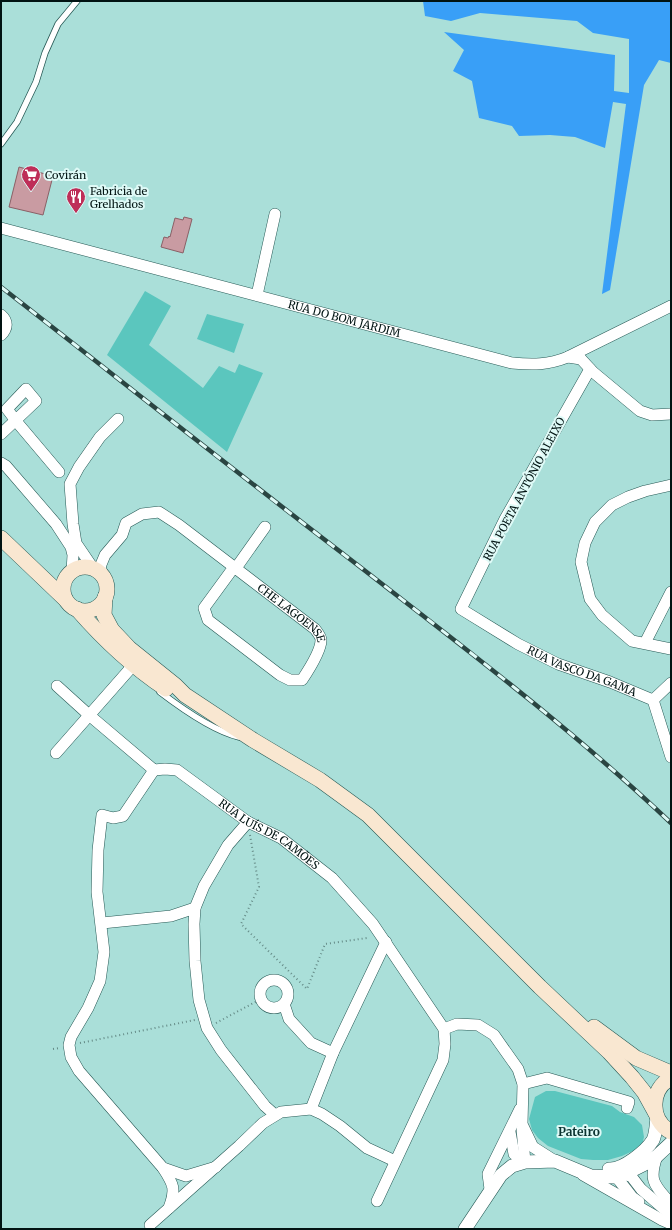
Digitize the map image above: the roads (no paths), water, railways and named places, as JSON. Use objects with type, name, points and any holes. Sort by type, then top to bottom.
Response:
[{"type":"main road","points":[[1,537],[37,567],[50,575],[60,577],[75,568],[85,567],[90,563],[104,578],[106,586],[104,615],[112,630],[128,648],[175,685],[185,695],[253,740],[320,780],[368,815],[540,988],[609,1052],[632,1076],[644,1092],[656,1115],[666,1129],[671,1132]]},
{"type":"main road","points":[[1,537],[118,651],[144,674],[226,730],[253,740]]},
{"type":"main road","points":[[65,599],[62,586],[71,570]]},
{"type":"main road","points":[[76,609],[92,609],[100,605],[105,597]]},
{"type":"main road","points":[[540,988],[636,1058],[671,1074]]},
{"type":"main road","points":[[656,1115],[655,1102],[658,1091],[664,1082],[671,1078]]},
{"type":"street","points":[[257,295],[275,214]]},
{"type":"street","name":"RUA DO BOM JARDIM","points":[[1,228],[512,363],[530,365],[554,363],[671,306]]},
{"type":"street","points":[[1,315],[7,325],[6,329],[1,335]]},
{"type":"street","points":[[568,357],[581,359],[617,393],[640,411],[652,415],[671,414]]},
{"type":"street","name":"RUA POETA ANTÓNIO ALEIXO","points":[[461,610],[505,519],[590,369]]},
{"type":"street","points":[[118,418],[100,437],[79,467],[70,484],[76,542],[90,563],[108,547],[126,523]]},
{"type":"street","points":[[1,434],[16,421],[59,472]]},
{"type":"street","points":[[1,462],[56,524],[71,547]]},
{"type":"street","points":[[671,485],[645,491],[612,505],[595,522],[585,543],[581,562],[590,599],[602,615],[632,641],[671,649]]},
{"type":"street","name":"CHE LAGOENSE","points":[[126,523],[142,514],[159,512],[179,525],[235,567],[315,628],[321,638],[320,646],[302,680],[290,680],[280,675],[208,620],[204,608],[235,567],[265,527]]},
{"type":"street","points":[[104,578],[100,567],[104,555],[122,535],[126,523]]},
{"type":"street","points":[[56,524],[73,524]]},
{"type":"street","points":[[71,570],[73,555],[71,547],[73,524]]},
{"type":"street","points":[[645,643],[671,592]]},
{"type":"street","name":"RUA VASCO DA GAMA","points":[[461,610],[518,644],[558,664],[610,682],[653,700]]},
{"type":"street","points":[[56,753],[130,670]]},
{"type":"street","points":[[671,682],[653,700],[671,757]]},
{"type":"street","points":[[57,686],[154,770],[123,816],[114,818],[102,815],[98,857],[98,892],[104,952],[100,981],[88,1008],[71,1037],[69,1045],[71,1057],[79,1071],[163,1168],[172,1182],[173,1195],[168,1209]]},
{"type":"street","name":"RUA LUÍS DE CAMÕES","points":[[154,770],[165,768],[178,770],[248,822],[281,838],[332,878],[373,924],[444,1029]]},
{"type":"street","points":[[248,822],[228,846],[204,886],[196,908],[194,924],[195,961],[199,1000],[207,1028],[220,1050],[265,1106],[275,1115]]},
{"type":"street","points":[[102,923],[171,916],[196,908]]},
{"type":"street","points":[[311,1109],[332,1054],[386,942]]},
{"type":"street","points":[[270,980],[284,983],[288,991],[287,1000],[284,1004],[280,1007],[272,1008],[267,1006],[261,999],[260,995],[263,986],[270,980]]},
{"type":"street","points":[[284,1004],[289,1019],[311,1043],[332,1054]]},
{"type":"street","points":[[377,1201],[443,1060],[445,1044],[444,1029],[457,1024],[478,1025],[494,1035],[518,1069],[523,1084],[522,1124],[525,1162]]},
{"type":"street","points":[[523,1084],[547,1078],[629,1102],[627,1108]]},
{"type":"street","points":[[490,1189],[488,1174],[523,1103]]},
{"type":"street","points":[[150,1225],[263,1123],[281,1112],[311,1109],[322,1114],[340,1126],[367,1148],[395,1161]]},
{"type":"street","points":[[656,1115],[654,1139],[645,1150],[619,1170],[618,1179],[632,1197],[671,1223]]},
{"type":"street","points":[[522,1124],[533,1147],[609,1191],[662,1220],[671,1223]]},
{"type":"street","points":[[510,1132],[514,1154],[525,1162]]},
{"type":"street","points":[[567,1166],[631,1172],[657,1156],[671,1143]]},
{"type":"street","points":[[657,1156],[652,1171],[655,1185],[671,1204]]},
{"type":"street","points":[[465,1229],[490,1189],[501,1175],[512,1166],[525,1162],[555,1161]]},
{"type":"street","points":[[163,1168],[186,1176],[216,1167]]},
{"type":"street","points":[[619,1170],[631,1176],[641,1189],[671,1215]]},
{"type":"lane","points":[[1,144],[17,122],[36,82],[45,53],[58,24],[77,1]]},
{"type":"lane","points":[[118,651],[130,670],[182,709],[227,734],[253,740]]},
{"type":"railway","points":[[1,287],[436,625],[556,721],[671,823]]},
{"type":"place","name":"Covirán","points":[[31,192]]},
{"type":"place","name":"Fabricia de Grelhados","points":[[76,214]]},
{"type":"district","name":"Pateiro","points":[[579,1131]]}]
